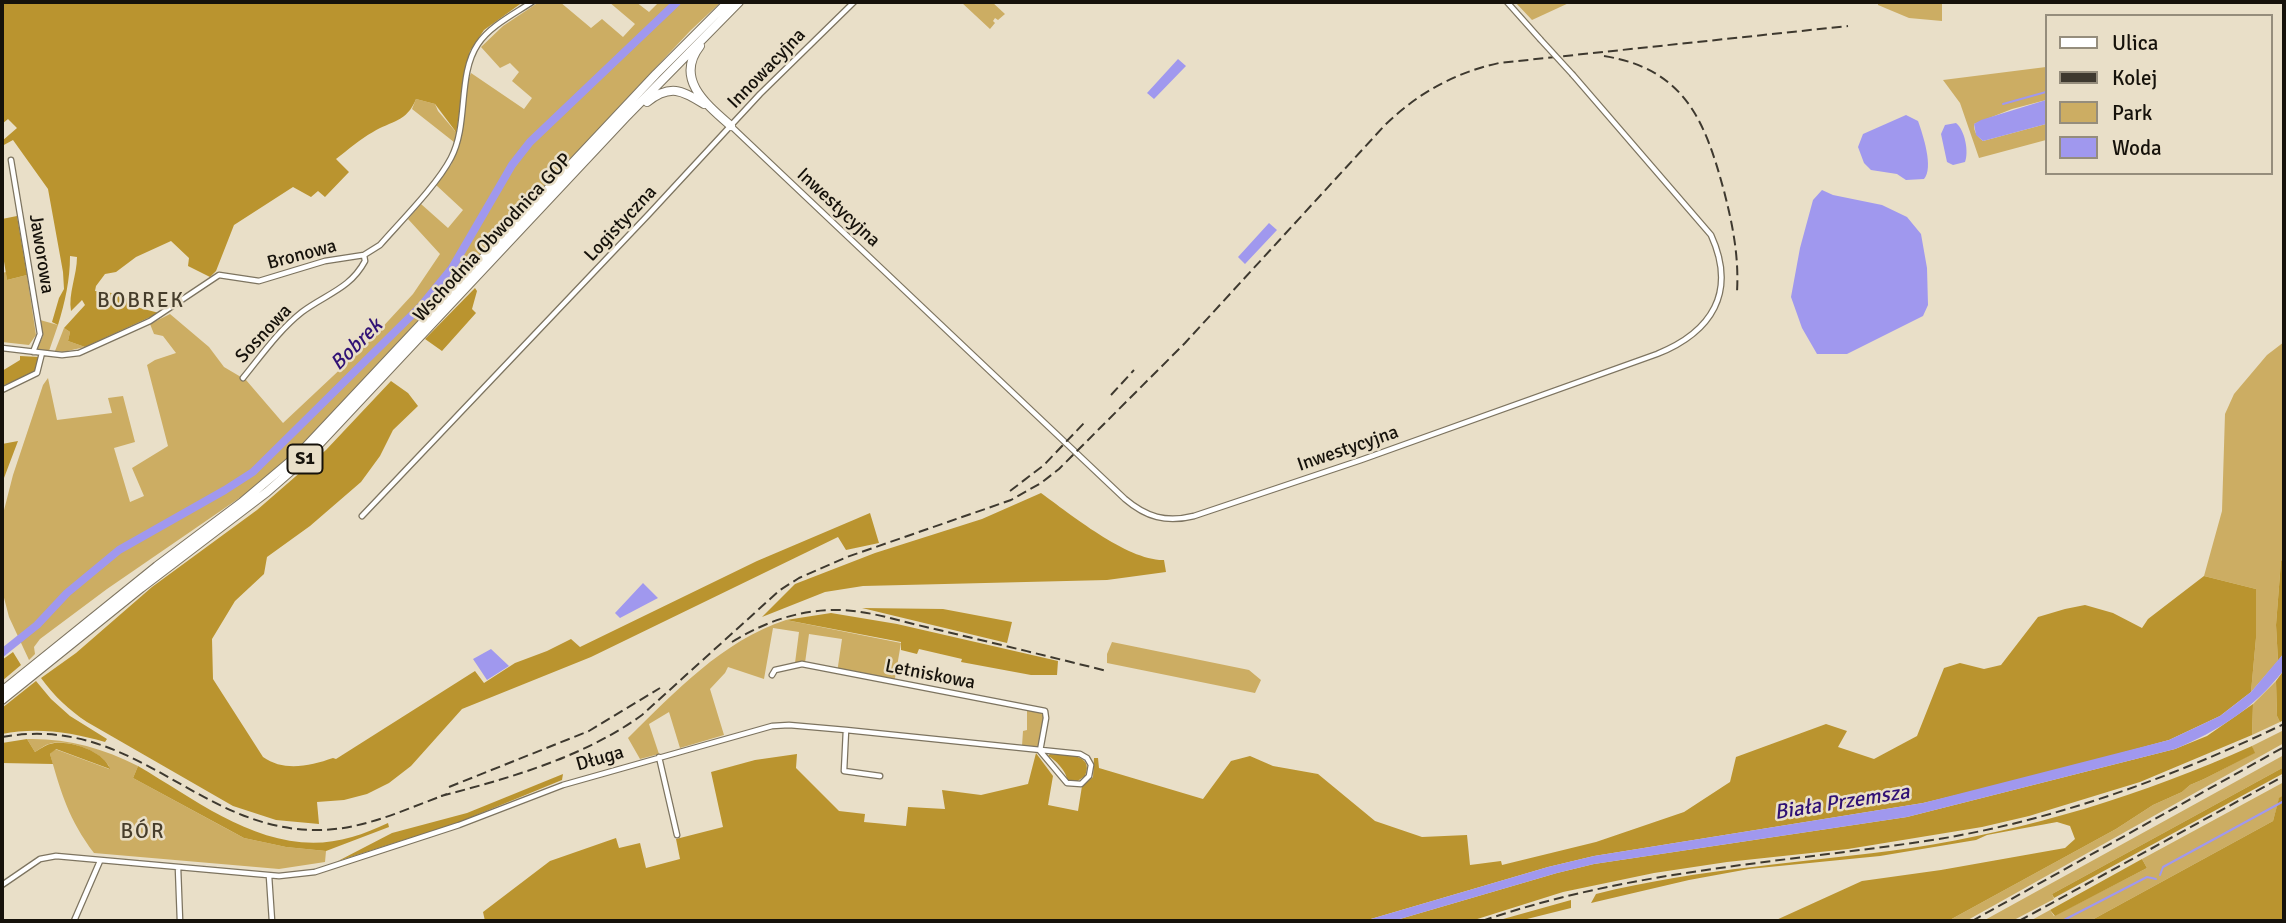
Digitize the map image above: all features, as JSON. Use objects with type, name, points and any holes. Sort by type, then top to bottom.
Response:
[{"type":"highway","name":"Wschodnia Obwodnica GOP","points":[[2,700],[54,653],[292,461],[656,74],[728,2]]},
{"type":"highway","name":"Wschodnia Obwodnica GOP","points":[[2,691],[267,492],[307,457],[625,118],[739,2]]},
{"type":"highway","points":[[722,19],[696,51],[691,66],[692,80],[694,87],[713,110],[731,126]]},
{"type":"highway","points":[[625,118],[659,93],[671,90],[691,96],[713,110]]},
{"type":"street","name":"Bronowa","points":[[2,348],[68,356],[150,321],[219,275],[259,281],[325,261],[364,255],[380,245],[451,158],[463,112],[469,65],[478,43],[489,32],[532,2]]},
{"type":"street","name":"Innowacyjna","points":[[731,126],[854,2]]},
{"type":"street","name":"Inwestycyjna","points":[[731,126],[1122,496],[1142,512],[1160,519],[1173,520],[1194,516],[1361,460],[1657,354],[1677,346],[1700,329],[1714,308],[1721,289],[1720,258],[1711,235],[1507,2]]},
{"type":"street","name":"Logistyczna","points":[[362,516],[731,126]]},
{"type":"street","name":"Jaworowa","points":[[11,160],[40,334],[33,352]]},
{"type":"street","name":"Sosnowa","points":[[243,378],[282,331],[302,313],[354,278],[365,261],[364,255]]},
{"type":"street","points":[[2,390],[37,373],[41,353]]},
{"type":"street","name":"Letniskowa","points":[[772,675],[775,670],[803,664],[1045,711],[1040,751]]},
{"type":"street","name":"Długa","points":[[2,885],[27,867],[48,857],[268,876],[315,872],[459,825],[534,795],[772,726],[846,730],[1080,754],[1087,758],[1091,768],[1085,781],[1073,785],[1063,780],[1040,751]]},
{"type":"street","points":[[846,730],[844,771],[880,776]]},
{"type":"street","points":[[659,757],[677,835]]},
{"type":"street","points":[[74,921],[100,860]]},
{"type":"street","points":[[178,867],[180,921]]},
{"type":"street","points":[[268,876],[272,921]]},
{"type":"green space","points":[[539,2],[560,2],[591,28],[602,19],[623,37],[635,24],[609,2],[636,2],[649,12],[659,2],[721,2],[691,30],[291,456],[251,490],[107,589],[40,639],[34,647],[35,654],[29,660],[9,617],[2,590],[2,518],[13,475],[43,385],[48,378],[57,420],[112,413],[108,398],[123,396],[135,442],[114,448],[130,502],[144,496],[132,468],[168,446],[147,365],[176,353],[163,336],[154,334],[150,324],[170,314],[209,347],[224,367],[246,380],[283,423],[365,346],[413,294],[440,254],[408,219],[421,204],[448,228],[463,210],[436,185],[451,165],[459,146],[412,109],[416,99],[435,104],[455,131],[471,73],[524,109],[532,98],[512,81],[519,72],[510,63],[500,68],[481,47],[503,26]]},
{"type":"green space","points":[[961,2],[992,2],[1005,14],[998,20],[995,18],[990,29]]},
{"type":"green space","points":[[1515,2],[1571,2],[1532,20]]},
{"type":"green space","points":[[1878,2],[1942,2],[1942,21],[1909,18],[1878,5]]},
{"type":"green space","points":[[2044,67],[2044,101],[2012,109],[1974,124],[1976,134],[1983,141],[2044,125],[2044,141],[1979,158],[1960,103],[1943,80]]},
{"type":"green space","points":[[6,272],[7,280],[27,275],[36,335],[29,345],[2,342],[2,273]]},
{"type":"green space","points":[[40,320],[58,325],[49,351],[37,349],[43,336]]},
{"type":"green space","points":[[64,328],[70,332],[68,341],[85,347],[55,351]]},
{"type":"green space","points":[[2284,342],[2284,557],[2281,561],[2276,625],[2278,661],[2251,692],[2256,638],[2256,589],[2204,576],[2222,511],[2225,414],[2234,394],[2267,355]]},
{"type":"green space","points":[[786,620],[901,643],[894,684],[837,673],[842,639],[809,634],[805,663],[795,663],[799,632],[773,628],[764,679],[728,667],[710,689],[724,735],[680,748],[669,712],[649,724],[659,754],[640,759],[628,738],[664,703],[720,654],[763,629]]},
{"type":"green space","points":[[1112,642],[1249,670],[1261,680],[1255,693],[1107,663]]},
{"type":"green space","points":[[2276,681],[2277,716],[2280,722],[2252,735],[2253,704]]},
{"type":"green space","points":[[1027,709],[1043,712],[1045,715],[1038,748],[1022,746],[1023,731],[1027,730]]},
{"type":"green space","points":[[2284,730],[2284,743],[1966,921],[1948,921],[2116,829],[2153,805],[2254,753],[2252,746]]},
{"type":"green space","points":[[27,739],[70,742],[111,754],[138,766],[133,778],[244,838],[286,847],[326,851],[325,862],[279,869],[94,853],[67,806],[50,754],[55,749],[109,769],[109,766],[98,755],[74,744],[49,744],[35,752]]},
{"type":"green space","points":[[2284,755],[2284,767],[2052,894],[2054,899],[2012,921],[1983,921]]},
{"type":"green space","points":[[2284,782],[2284,795],[2279,799],[2273,821],[2090,921],[2030,921],[2050,910],[2054,916],[2147,868],[2142,859]]},
{"type":"shaded area","points":[[2,2],[523,2],[484,30],[470,51],[456,132],[435,104],[416,99],[403,117],[368,135],[336,159],[349,172],[325,197],[318,191],[311,197],[293,187],[234,225],[216,271],[210,277],[188,266],[189,258],[171,241],[136,257],[116,272],[105,274],[95,291],[112,293],[129,299],[140,308],[159,313],[85,347],[68,341],[70,332],[64,328],[85,305],[82,300],[71,311],[77,257],[70,256],[67,291],[58,325],[52,322],[64,289],[63,272],[48,189],[13,140],[2,146],[2,141],[17,128],[8,119],[2,124]]},
{"type":"shaded area","points":[[17,216],[27,275],[7,280],[2,249],[2,219]]},
{"type":"shaded area","points":[[475,288],[477,291],[472,309],[476,313],[442,351],[425,339]]},
{"type":"shaded area","points":[[20,356],[39,357],[36,372],[2,386],[2,371],[20,360]]},
{"type":"shaded area","points":[[391,381],[408,393],[418,406],[393,430],[380,456],[361,482],[310,526],[267,557],[264,574],[235,601],[212,639],[213,679],[263,757],[280,765],[297,766],[336,759],[475,671],[484,683],[515,663],[571,639],[580,647],[757,561],[870,513],[879,543],[846,550],[838,537],[591,657],[462,709],[411,766],[389,783],[367,794],[344,800],[317,802],[319,824],[276,820],[233,806],[87,722],[57,697],[41,678],[76,653],[152,587],[257,510],[326,450]]},
{"type":"shaded area","points":[[18,441],[4,478],[2,480],[2,444]]},
{"type":"shaded area","points":[[1041,493],[1117,545],[1134,553],[1164,560],[1166,572],[1107,580],[863,586],[825,592],[762,617],[795,584],[875,553],[982,519]]},
{"type":"shaded area","points":[[2284,557],[2284,653],[2278,661],[2276,625],[2281,561]]},
{"type":"shaded area","points":[[2204,576],[2256,589],[2256,638],[2251,692],[2220,716],[2169,740],[2033,777],[1923,803],[1594,856],[1364,921],[485,921],[483,912],[550,861],[616,838],[619,848],[640,843],[646,868],[680,859],[676,839],[723,827],[711,772],[755,760],[797,754],[796,768],[839,811],[865,814],[864,822],[906,826],[908,807],[945,809],[942,790],[981,795],[1028,784],[1036,753],[1053,776],[1048,805],[1078,811],[1082,786],[1093,777],[1094,758],[1098,758],[1099,768],[1203,799],[1231,761],[1250,756],[1273,766],[1318,774],[1375,821],[1422,837],[1467,835],[1470,865],[1501,861],[1502,865],[1596,842],[1684,812],[1730,782],[1736,757],[1826,724],[1847,731],[1838,747],[1874,759],[1917,736],[1944,668],[1960,663],[1984,669],[2001,665],[2038,617],[2065,609],[2085,605],[2113,613],[2142,628],[2148,619]]},
{"type":"shaded area","points":[[862,608],[943,609],[1012,622],[1007,643]]},
{"type":"shaded area","points":[[831,613],[897,624],[1058,661],[1057,675],[1031,675],[961,662],[962,659],[919,649],[917,654],[901,650],[901,642],[786,620]]},
{"type":"shaded area","points":[[13,652],[21,665],[2,681],[2,660]]},
{"type":"shaded area","points":[[2284,670],[2284,720],[2280,722],[2277,716],[2276,681]]},
{"type":"shaded area","points":[[36,681],[70,716],[107,739],[105,742],[54,732],[2,734],[2,708]]},
{"type":"shaded area","points":[[2253,704],[2252,735],[2140,782],[2029,816],[1982,827],[1848,849],[1654,873],[1563,892],[1471,921],[1393,921],[1594,864],[1907,817],[2175,749],[2207,736]]},
{"type":"shaded area","points":[[27,739],[35,752],[57,743],[84,748],[101,757],[110,769],[56,749],[50,754],[53,764],[2,763],[2,743]]},
{"type":"shaded area","points":[[2252,746],[2255,753],[2153,805],[2116,829],[1948,921],[1774,921],[1862,881],[2065,848],[2075,839],[2070,826],[2057,822],[1987,835],[1976,840],[1880,856],[1749,869],[1591,903],[1596,894],[1635,885],[1753,867],[1911,848],[2042,821],[2169,780]]},
{"type":"shaded area","points":[[1050,754],[1082,759],[1087,768],[1085,776],[1076,782],[1067,780],[1060,766],[1048,756]]},
{"type":"shaded area","points":[[138,766],[213,811],[266,835],[294,841],[323,842],[356,836],[388,823],[389,827],[326,851],[286,847],[244,838],[133,778]]},
{"type":"shaded area","points":[[2284,767],[2284,773],[2054,898],[2052,894]]},
{"type":"shaded area","points":[[563,774],[562,780],[457,823],[338,861],[392,833],[467,813]]},
{"type":"shaded area","points":[[2284,795],[2284,921],[2090,921],[2273,821],[2279,798]]},
{"type":"shaded area","points":[[2142,859],[2147,868],[2055,916],[2050,910]]},
{"type":"shaded area","points":[[1571,900],[1571,908],[1519,921],[1496,921]]},
{"type":"water","points":[[1178,59],[1186,66],[1154,99],[1147,93]]},
{"type":"water","points":[[2044,101],[2044,125],[1983,141],[1976,135],[1974,124]]},
{"type":"water","points":[[1906,115],[1918,121],[1927,151],[1928,167],[1924,179],[1906,180],[1897,174],[1871,170],[1864,163],[1858,147],[1863,134]]},
{"type":"water","points":[[1956,123],[1964,136],[1967,153],[1965,162],[1953,165],[1947,162],[1941,134],[1945,125]]},
{"type":"water","points":[[1822,190],[1833,195],[1882,205],[1907,217],[1921,234],[1927,268],[1928,305],[1923,316],[1847,354],[1817,354],[1802,328],[1791,297],[1813,200]]},
{"type":"water","points":[[1269,223],[1277,230],[1245,264],[1238,257]]},
{"type":"water","points":[[643,583],[658,598],[620,618],[615,613]]},
{"type":"water","points":[[491,649],[509,666],[487,680],[473,659]]},
{"type":"water","points":[[2284,653],[2284,670],[2248,707],[2221,726],[2175,749],[1907,817],[1594,864],[1393,921],[1364,921],[1594,856],[1923,803],[2169,740],[2220,716],[2251,692]]},
{"type":"waterway","name":"Bobrek","points":[[2,653],[37,625],[67,593],[119,550],[253,472],[421,306],[452,268],[512,165],[530,142],[677,2]]},
{"type":"waterway","points":[[2003,104],[2044,93]]},
{"type":"waterway","points":[[2160,875],[2163,867],[2284,801]]},
{"type":"waterway","points":[[2062,921],[2147,877],[2156,879]]},
{"type":"railway","points":[[441,796],[546,764],[620,730],[642,715],[780,590],[799,578],[847,557],[1011,500],[1041,483],[1059,469],[1185,343],[1385,125],[1410,103],[1438,86],[1467,72],[1499,63],[1848,26]]},
{"type":"railway","points":[[1604,56],[1632,63],[1654,73],[1673,86],[1699,121],[1717,166],[1730,217],[1736,254],[1737,292]]},
{"type":"railway","points":[[1111,395],[1134,370]]},
{"type":"railway","points":[[1010,491],[1044,465],[1084,423]]},
{"type":"railway","points":[[732,642],[756,629],[792,616],[844,610],[1107,671]]},
{"type":"railway","points":[[449,787],[589,731],[660,688]]},
{"type":"railway","points":[[1482,921],[1595,890],[1652,879],[1939,839],[2028,820],[2116,794],[2159,778],[2284,724]]},
{"type":"railway","points":[[2,737],[49,734],[91,742],[129,757],[238,813],[277,826],[321,830],[353,826],[447,794]]},
{"type":"railway","points":[[1972,921],[2284,747]]},
{"type":"railway","points":[[2019,921],[2284,776]]},
{"type":"district","name":"BOBREK","points":[[141,301]]},
{"type":"district","name":"BÓR","points":[[143,832]]},
{"type":"water label","name":"Biała Przemsza","points":[[1842,803]]}]
